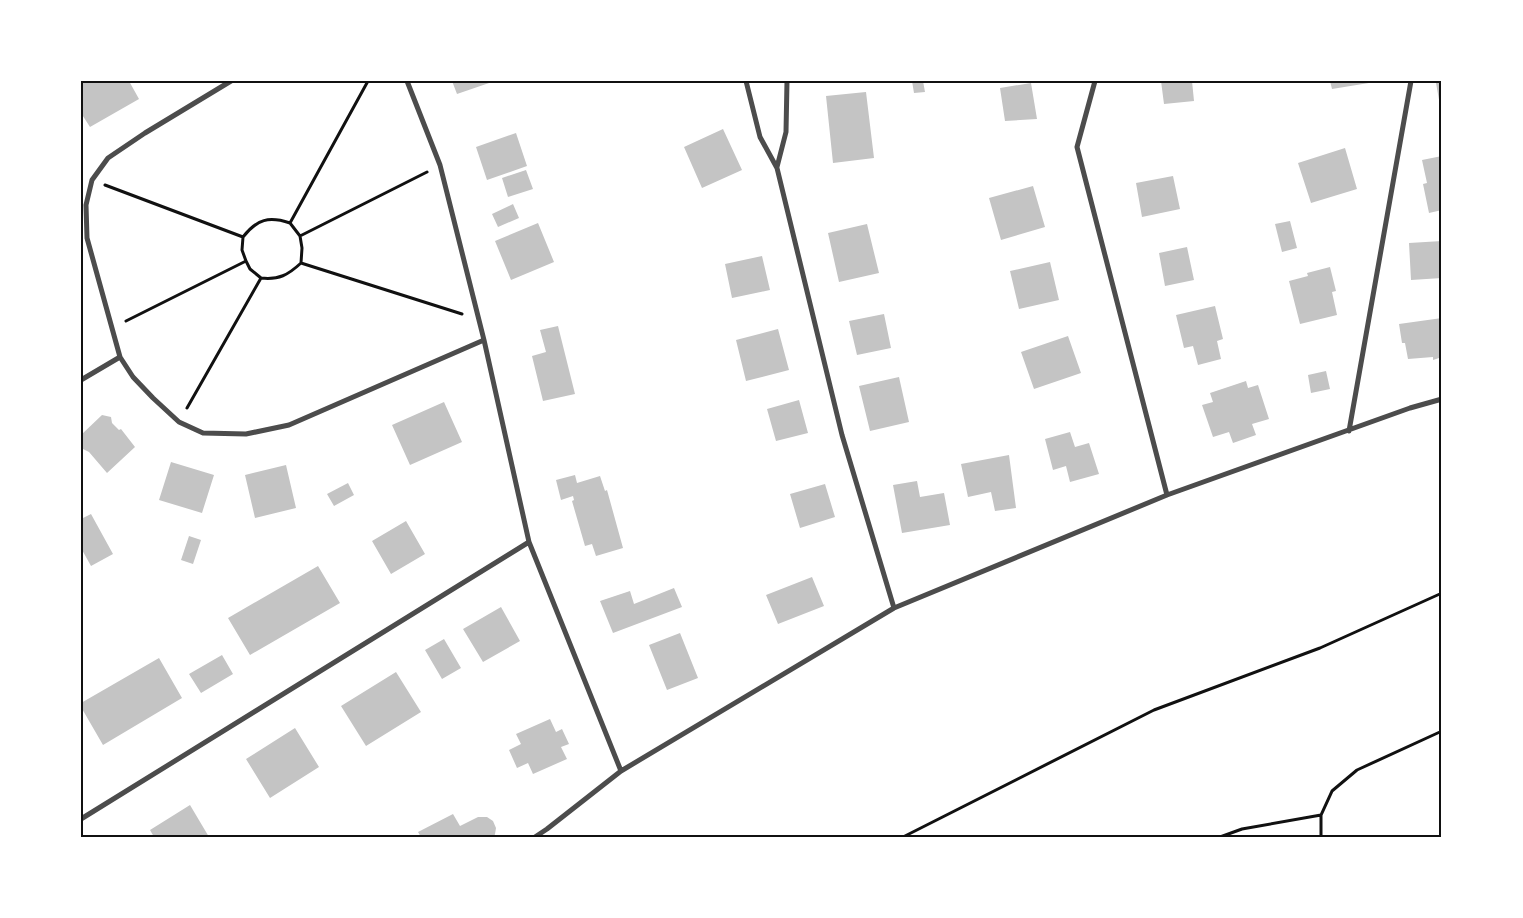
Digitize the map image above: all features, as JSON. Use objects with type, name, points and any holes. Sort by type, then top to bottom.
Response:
[{"type":"street","points":[[232,81],[144,133],[108,158],[92,180],[86,205],[87,238],[120,357],[133,377],[179,422],[203,433],[246,434],[289,425],[484,340]]},
{"type":"street","points":[[407,81],[440,166],[484,340],[529,542],[621,771]]},
{"type":"street","points":[[746,81],[760,137],[777,168],[842,435],[894,608]]},
{"type":"street","points":[[777,168],[786,132],[787,81]]},
{"type":"street","points":[[1095,81],[1077,147],[1167,495]]},
{"type":"street","points":[[1349,431],[1411,81]]},
{"type":"street","points":[[81,380],[120,357]]},
{"type":"street","points":[[535,837],[621,771],[894,608],[1167,495],[1410,408],[1442,399]]},
{"type":"street","points":[[81,819],[529,542]]},
{"type":"path","points":[[290,223],[368,81]]},
{"type":"path","points":[[300,236],[440,166]]},
{"type":"path","points":[[92,180],[243,237]]},
{"type":"path","points":[[271,218],[290,223],[300,236],[302,248],[301,263],[290,273],[274,279],[261,278],[250,269],[246,261],[242,250],[243,237],[250,228],[271,218]]},
{"type":"path","points":[[112,327],[246,261]]},
{"type":"path","points":[[301,263],[479,320]]},
{"type":"path","points":[[179,422],[261,278]]},
{"type":"path","points":[[903,837],[1154,710],[1320,648],[1442,593]]},
{"type":"path","points":[[1321,837],[1321,815],[1332,790],[1357,770],[1442,731]]},
{"type":"path","points":[[1220,837],[1242,829],[1321,815]]},
{"type":"building","points":[[81,81],[129,81],[139,99],[90,127],[81,113]]},
{"type":"building","points":[[452,81],[492,81],[492,82],[457,94]]},
{"type":"building","points":[[912,81],[923,81],[925,92],[914,93]]},
{"type":"building","points":[[1161,81],[1192,81],[1194,101],[1164,104]]},
{"type":"building","points":[[1330,81],[1374,81],[1375,82],[1332,89]]},
{"type":"building","points":[[1442,82],[1442,111],[1441,111],[1436,83]]},
{"type":"building","points":[[1031,83],[1037,119],[1005,121],[1000,88]]},
{"type":"building","points":[[866,92],[874,158],[833,163],[826,96]]},
{"type":"building","points":[[723,129],[742,170],[702,188],[684,147]]},
{"type":"building","points":[[516,133],[527,166],[487,180],[476,147]]},
{"type":"building","points":[[1345,148],[1357,189],[1311,203],[1298,163]]},
{"type":"building","points":[[1442,156],[1442,210],[1429,213],[1423,184],[1427,183],[1422,160]]},
{"type":"building","points":[[526,170],[533,189],[508,197],[502,178]]},
{"type":"building","points":[[1173,176],[1180,209],[1142,217],[1136,183]]},
{"type":"building","points":[[1033,186],[1045,227],[1001,240],[989,198]]},
{"type":"building","points":[[513,204],[519,218],[498,227],[492,214]]},
{"type":"building","points":[[1290,221],[1297,248],[1282,252],[1275,224]]},
{"type":"building","points":[[538,223],[554,262],[511,280],[495,241]]},
{"type":"building","points":[[867,224],[879,273],[839,282],[828,233]]},
{"type":"building","points":[[1442,241],[1442,278],[1411,280],[1409,243]]},
{"type":"building","points":[[1187,247],[1194,280],[1165,286],[1159,253]]},
{"type":"building","points":[[762,256],[770,290],[732,298],[725,264]]},
{"type":"building","points":[[1050,262],[1059,300],[1019,309],[1010,271]]},
{"type":"building","points":[[1330,267],[1336,291],[1332,292],[1337,315],[1300,324],[1289,281],[1308,276],[1307,273]]},
{"type":"building","points":[[1215,306],[1223,339],[1217,341],[1221,359],[1198,365],[1193,346],[1184,348],[1176,315]]},
{"type":"building","points":[[884,314],[891,348],[857,355],[849,321]]},
{"type":"building","points":[[1442,318],[1442,357],[1433,360],[1433,357],[1408,359],[1405,343],[1402,343],[1399,324]]},
{"type":"building","points":[[558,326],[575,394],[543,401],[532,356],[546,352],[540,330]]},
{"type":"building","points":[[778,329],[789,370],[746,381],[736,340]]},
{"type":"building","points":[[1068,336],[1081,373],[1034,389],[1021,352]]},
{"type":"building","points":[[1326,371],[1330,389],[1311,393],[1308,375]]},
{"type":"building","points":[[899,377],[909,422],[870,431],[859,386]]},
{"type":"building","points":[[1246,381],[1248,388],[1258,385],[1269,419],[1252,424],[1256,435],[1233,443],[1229,432],[1213,437],[1202,405],[1213,402],[1210,393]]},
{"type":"building","points":[[799,400],[808,433],[776,441],[767,409]]},
{"type":"building","points":[[444,402],[462,442],[410,465],[392,425]]},
{"type":"building","points":[[102,415],[111,417],[112,423],[119,430],[121,429],[135,447],[107,473],[89,452],[83,449],[81,443],[81,435]]},
{"type":"building","points":[[1070,432],[1075,447],[1089,443],[1099,474],[1070,482],[1066,466],[1053,470],[1045,439]]},
{"type":"building","points":[[1009,455],[1016,508],[995,511],[991,492],[968,497],[961,464]]},
{"type":"building","points":[[171,462],[214,475],[202,513],[159,500]]},
{"type":"building","points":[[286,465],[296,508],[255,518],[245,475]]},
{"type":"building","points":[[575,475],[577,483],[600,476],[605,491],[607,490],[623,548],[596,556],[592,544],[585,546],[572,501],[574,500],[573,496],[561,500],[556,480]]},
{"type":"building","points":[[917,481],[920,497],[944,493],[950,525],[902,533],[893,485]]},
{"type":"building","points":[[348,483],[354,495],[334,506],[327,494]]},
{"type":"building","points":[[825,484],[835,517],[800,528],[790,494]]},
{"type":"building","points":[[91,514],[113,554],[91,566],[81,548],[81,519]]},
{"type":"building","points":[[406,521],[425,554],[391,574],[372,541]]},
{"type":"building","points":[[189,536],[201,540],[193,564],[181,560]]},
{"type":"building","points":[[318,566],[340,603],[250,655],[228,618]]},
{"type":"building","points":[[812,577],[824,606],[778,624],[766,595]]},
{"type":"building","points":[[674,588],[682,607],[613,633],[600,601],[630,591],[634,604]]},
{"type":"building","points":[[501,607],[520,641],[483,662],[463,629]]},
{"type":"building","points":[[680,633],[698,678],[667,690],[649,645]]},
{"type":"building","points":[[444,639],[461,668],[442,679],[425,650]]},
{"type":"building","points":[[222,655],[233,674],[201,693],[189,674]]},
{"type":"building","points":[[159,658],[182,698],[103,745],[81,707],[81,703]]},
{"type":"building","points":[[396,672],[421,712],[366,746],[341,706]]},
{"type":"building","points":[[550,719],[556,732],[562,729],[569,744],[561,747],[567,759],[533,774],[528,763],[517,768],[509,750],[521,744],[516,734]]},
{"type":"building","points":[[295,728],[319,767],[270,798],[246,759]]},
{"type":"building","points":[[190,805],[209,837],[154,837],[150,830]]},
{"type":"building","points":[[453,814],[460,826],[478,817],[487,817],[493,821],[496,828],[494,837],[421,837],[418,832]]}]
